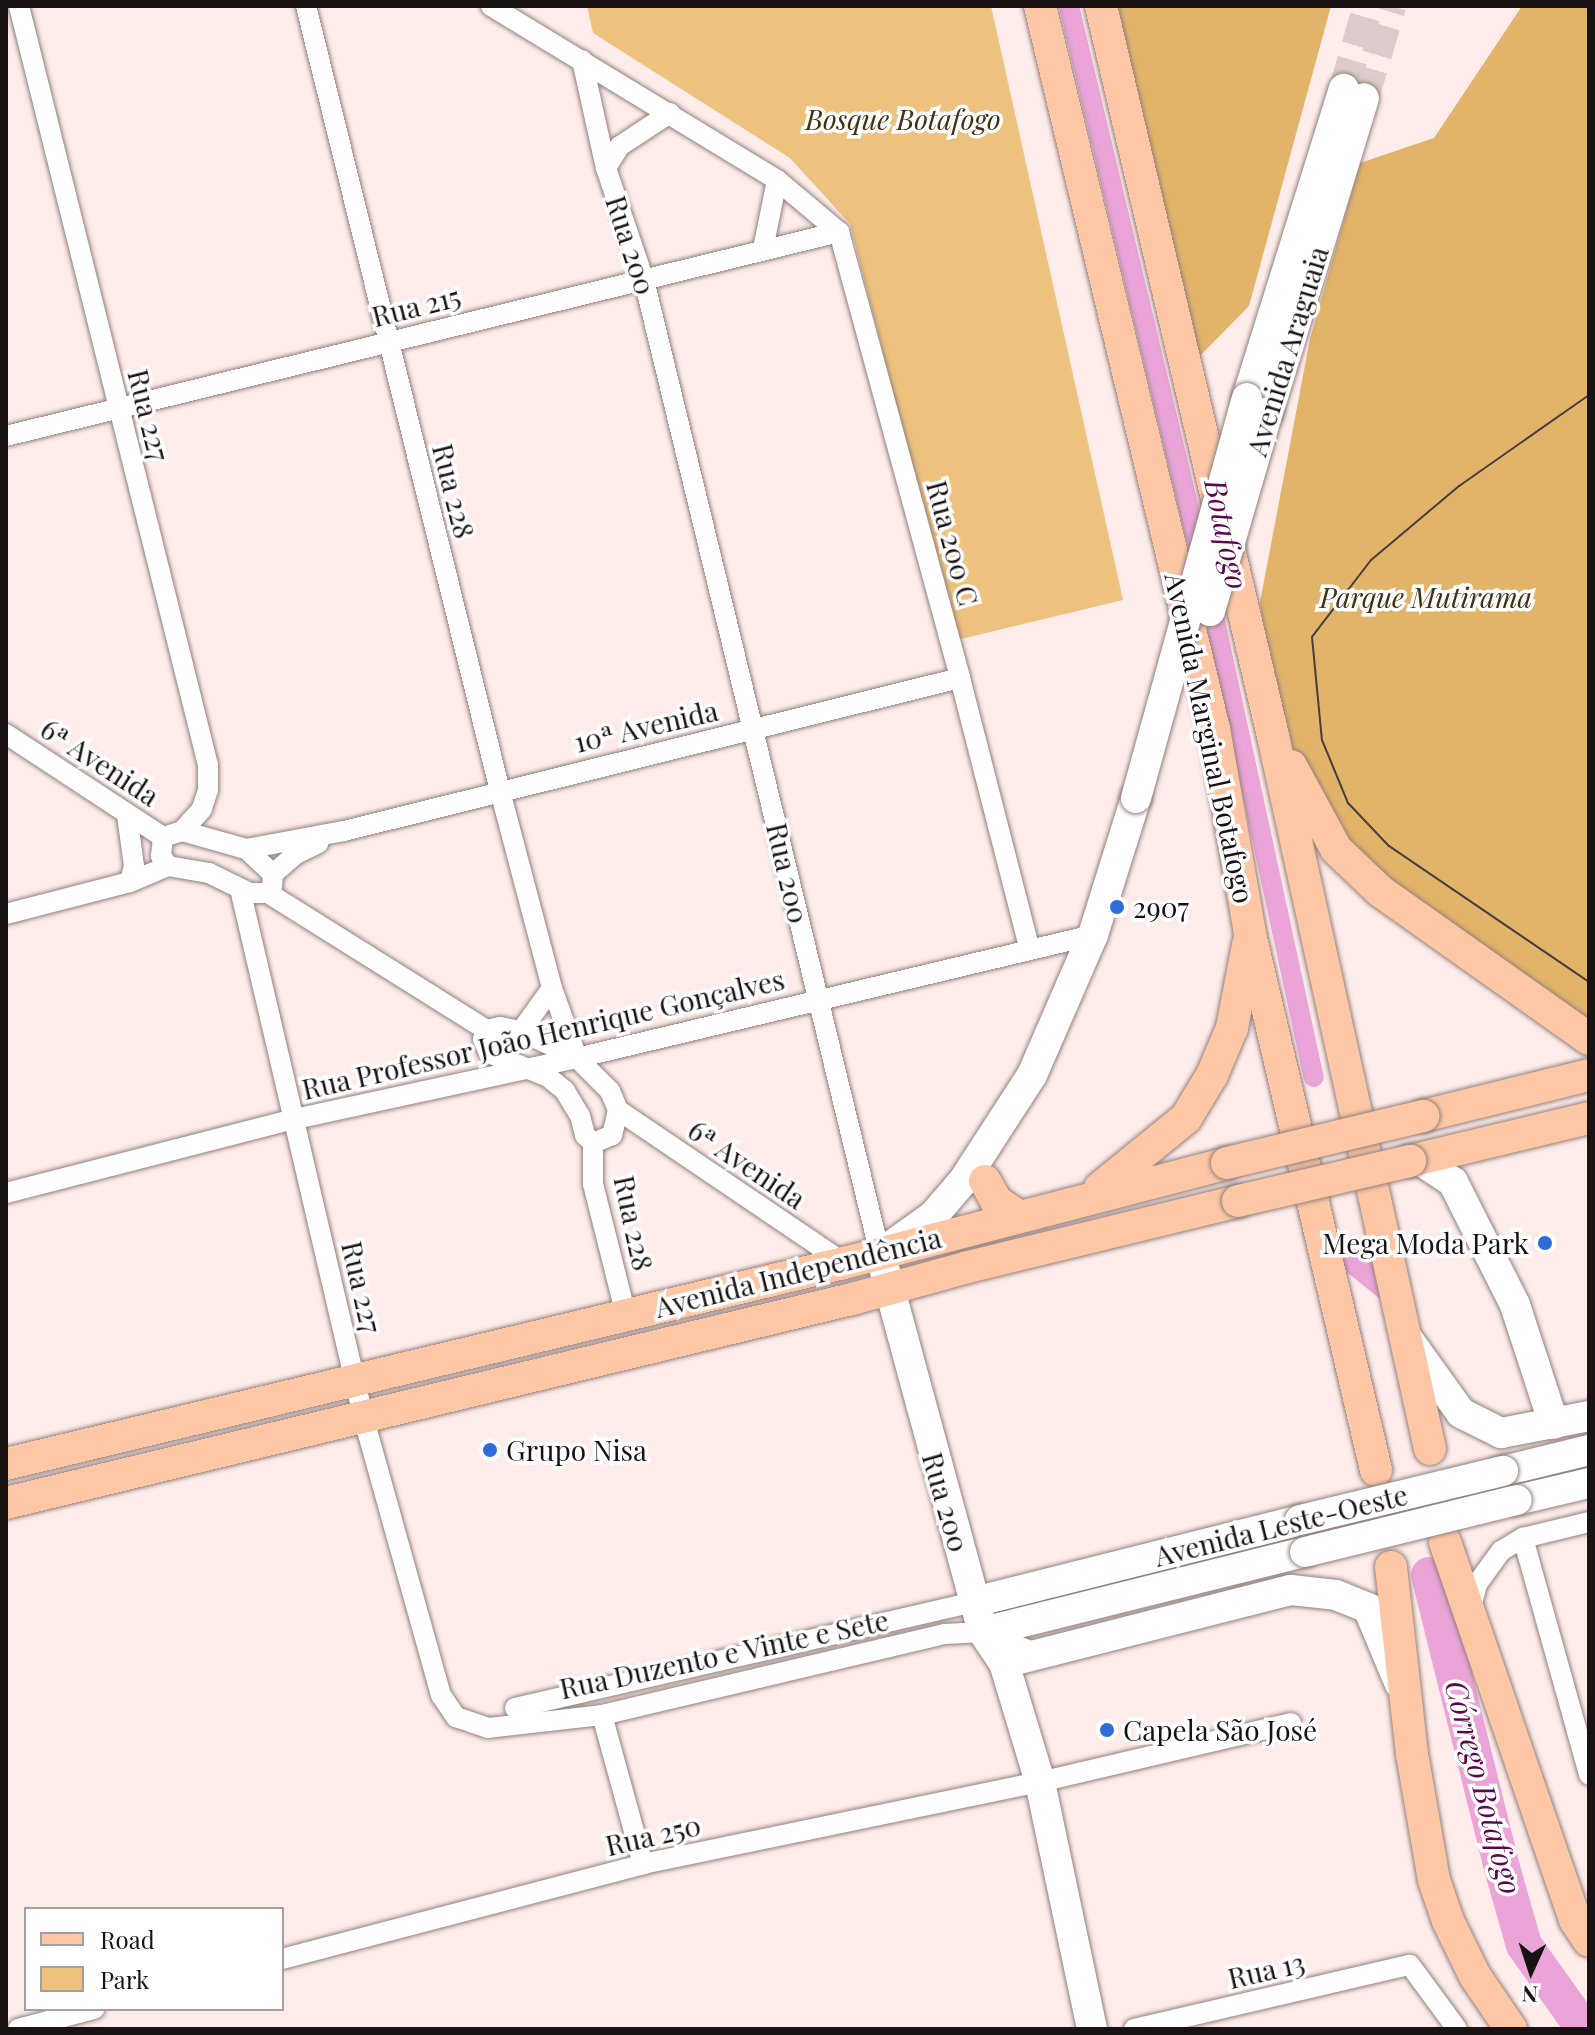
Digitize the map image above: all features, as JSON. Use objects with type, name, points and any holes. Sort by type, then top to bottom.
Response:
[{"type":"main road","name":"Avenida Marginal Botafogo","points":[[1040,6],[1214,729],[1250,934],[1376,1470]]},
{"type":"main road","name":"Avenida Marginal Botafogo","points":[[1101,6],[1273,736],[1430,1449]]},
{"type":"main road","name":"Avenida Araguaia","points":[[887,1289],[928,1240],[958,1213],[985,1181],[1049,1072],[1083,1001],[1144,801],[1257,405],[1354,93]]},
{"type":"main road","points":[[1273,736],[1336,849],[1380,891],[1589,1039]]},
{"type":"main road","name":"Avenida Araguaia","points":[[880,1254],[934,1215],[964,1180],[1032,1075],[1093,935],[1144,801]]},
{"type":"main road","points":[[1088,1197],[1186,1118],[1212,1075],[1232,1028],[1250,934]]},
{"type":"main road","name":"Avenida Independência","points":[[6,1464],[844,1263],[1088,1197],[1589,1075]]},
{"type":"main road","name":"Avenida Independência","points":[[6,1503],[1589,1118]]},
{"type":"main road","points":[[1414,1160],[1453,1182],[1515,1305],[1554,1424]]},
{"type":"main road","points":[[985,1181],[996,1201],[1017,1215]]},
{"type":"main road","name":"Rua 200","points":[[880,1254],[887,1289],[983,1632],[1004,1663],[1040,1782],[1092,2029]]},
{"type":"main road","points":[[1404,1333],[1461,1413],[1501,1433],[1589,1416]]},
{"type":"main road","name":"Avenida Leste-Oeste","points":[[974,1602],[1589,1450]]},
{"type":"main road","name":"Avenida Leste-Oeste","points":[[983,1632],[1589,1483]]},
{"type":"main road","points":[[1445,1542],[1575,1920],[1589,1941]]},
{"type":"main road","points":[[1391,1567],[1405,1696],[1434,1880],[1448,1921],[1475,1976],[1511,2029]]},
{"type":"main road","points":[[1004,1663],[1291,1590],[1336,1595],[1368,1608],[1405,1696]]},
{"type":"street","name":"Rua 227","points":[[19,6],[208,765],[208,790],[202,809],[173,834]]},
{"type":"street","name":"Rua 228","points":[[306,6],[500,791],[552,988],[577,1058]]},
{"type":"street","points":[[491,6],[777,180],[839,232]]},
{"type":"street","name":"Rua 200","points":[[582,60],[606,168],[644,280],[880,1254]]},
{"type":"street","points":[[606,168],[620,146],[670,113]]},
{"type":"street","points":[[763,249],[777,180]]},
{"type":"street","name":"Rua 215","points":[[6,436],[839,232]]},
{"type":"street","name":"Rua 200 C","points":[[839,232],[1029,947]]},
{"type":"street","name":"10ª Avenida","points":[[246,849],[344,831],[960,678]]},
{"type":"street","name":"6ª Avenida","points":[[6,734],[127,815],[173,834],[246,849],[270,883],[486,1030],[500,1027],[521,1031],[577,1058],[610,1091],[618,1110],[844,1263]]},
{"type":"street","points":[[127,815],[134,866],[130,882]]},
{"type":"street","name":"10ª Avenida","points":[[270,883],[296,854],[344,831]]},
{"type":"street","name":"6ª Avenida","points":[[173,834],[161,856],[168,866],[209,873],[240,889],[270,883]]},
{"type":"street","points":[[6,914],[130,882],[168,866]]},
{"type":"street","name":"Rua 227","points":[[240,889],[363,1416],[441,1695]]},
{"type":"street","name":"Rua Professor João Henrique Gonçalves","points":[[6,1193],[295,1119],[577,1058],[1029,947],[1093,935]]},
{"type":"street","points":[[521,1031],[552,988]]},
{"type":"street","name":"6ª Avenida","points":[[486,1030],[483,1039],[489,1053],[548,1077],[565,1091],[580,1116],[585,1135],[593,1143]]},
{"type":"street","points":[[593,1143],[612,1135],[618,1110]]},
{"type":"street","name":"Rua 228","points":[[593,1143],[593,1184],[626,1315]]},
{"type":"street","points":[[1469,1613],[1477,1584],[1488,1565],[1523,1538],[1589,1522]]},
{"type":"street","points":[[1523,1538],[1589,1775]]},
{"type":"street","name":"Rua Duzento e Vinte e Sete","points":[[515,1708],[974,1602]]},
{"type":"street","points":[[983,1632],[1039,1654]]},
{"type":"street","name":"Rua Duzento e Vinte e Sete","points":[[441,1695],[456,1717],[488,1728],[602,1715],[945,1634],[983,1632]]},
{"type":"street","points":[[602,1715],[643,1864]]},
{"type":"street","name":"Rua 250","points":[[284,1958],[643,1864],[1040,1782],[1291,1723]]},
{"type":"street","name":"Rua 13","points":[[1134,2029],[1410,1965],[1457,2029]]},
{"type":"street","points":[[18,2029],[86,2011]]},
{"type":"green space","name":"Bosque Botafogo","points":[[587,6],[991,6],[1123,600],[957,640],[850,224],[790,158],[593,33]]},
{"type":"green space","points":[[1089,6],[1331,6],[1249,306],[1184,372]]},
{"type":"green space","name":"Parque Mutirama","points":[[1522,6],[1589,6],[1589,1032],[1336,849],[1273,736],[1260,602],[1310,339],[1360,163],[1434,138]]},
{"type":"waterway","name":"Botafogo","points":[[1069,6],[1200,555]]},
{"type":"waterway","name":"Botafogo","points":[[1210,598],[1314,1077]]},
{"type":"waterway","points":[[1353,1254],[1393,1286]]},
{"type":"waterway","name":"Córrego Botafogo","points":[[1429,1575],[1524,1945],[1584,2029]]},
{"type":"tunnel","points":[[1344,89],[1368,6]]},
{"type":"tunnel","points":[[1364,98],[1391,6]]},
{"type":"tram line","points":[[1589,395],[1459,486],[1371,560],[1312,637],[1322,740],[1348,803],[1389,846],[1589,982]]},
{"type":"place","name":"2907","points":[[1117,907]]},
{"type":"place","name":"Mega Moda Park","points":[[1545,1243]]},
{"type":"place","name":"Grupo Nisa","points":[[490,1450]]},
{"type":"place","name":"Capela São José","points":[[1107,1730]]}]
